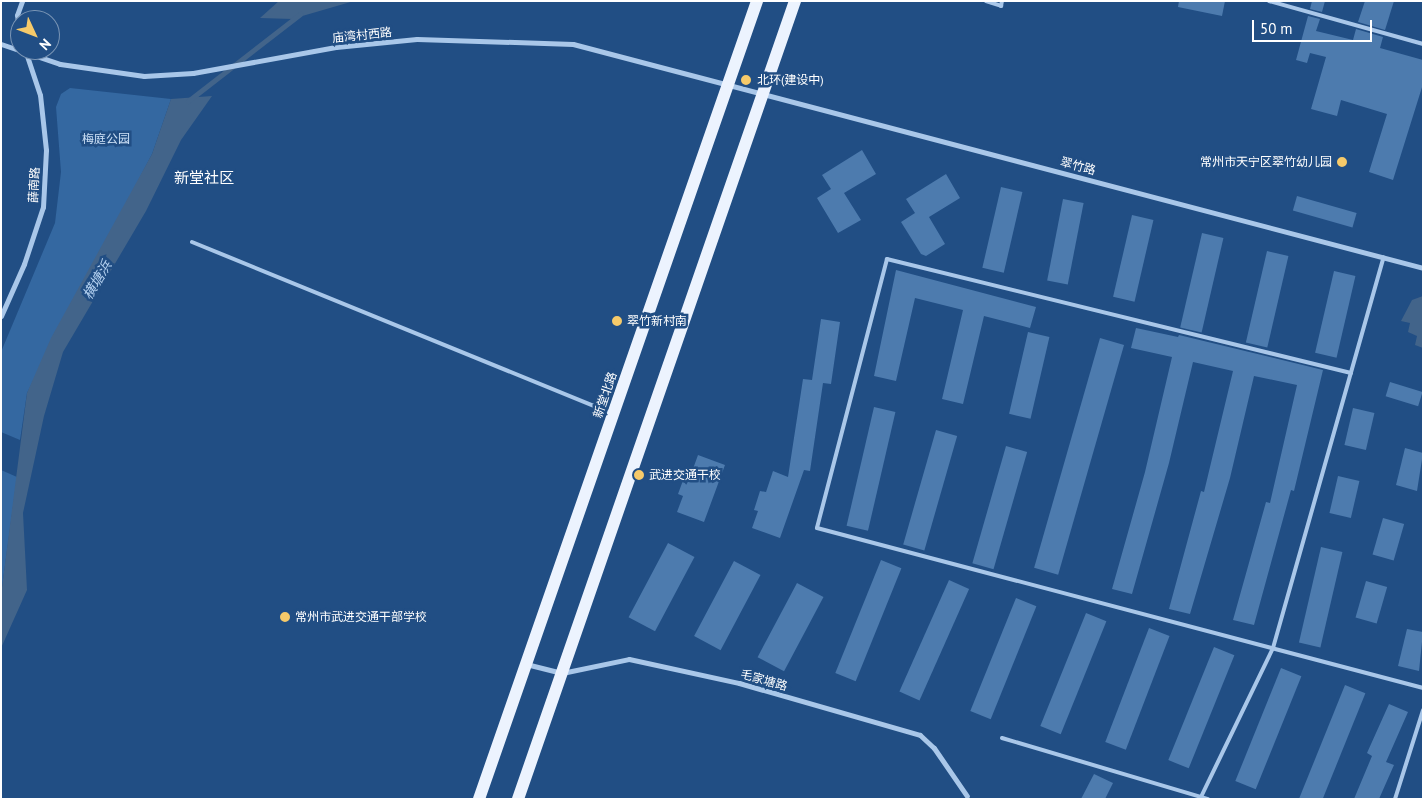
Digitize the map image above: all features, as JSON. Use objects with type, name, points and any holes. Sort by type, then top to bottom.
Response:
[{"type":"main road","name":"新堂北路","points":[[479,799],[757,1]]},
{"type":"main road","points":[[518,799],[761,93],[795,1]]},
{"type":"street","name":"庙湾村西路","points":[[49,60],[60,64],[144,76],[193,74],[336,47],[417,39],[496,40],[572,44],[728,83]]},
{"type":"street","name":"薛南路","points":[[1,316],[24,264],[43,207],[46,150],[40,95],[28,60]]},
{"type":"street","name":"翠竹路","points":[[728,83],[1423,268]]},
{"type":"street","name":"毛家塘路","points":[[526,663],[562,673],[629,659],[739,684],[920,735],[934,748],[967,796]]},
{"type":"lane","points":[[986,1],[1001,6],[1002,1]]},
{"type":"lane","points":[[1269,1],[1423,44]]},
{"type":"lane","points":[[192,242],[613,414]]},
{"type":"lane","points":[[1200,798],[1273,648],[1384,257]]},
{"type":"lane","points":[[1350,373],[887,259],[817,528],[1423,688]]},
{"type":"lane","points":[[1395,799],[1423,710]]},
{"type":"lane","points":[[1002,738],[1208,799]]},
{"type":"green space","name":"梅庭公园","points":[[70,88],[171,99],[152,154],[27,393],[20,440],[1,432],[1,352],[55,223],[61,172],[56,107],[61,94]]},
{"type":"green space","points":[[1,470],[17,477],[1,595]]},
{"type":"water","points":[[279,1],[354,1],[292,19],[260,18]]},
{"type":"water","points":[[212,96],[181,140],[146,211],[63,352],[44,416],[23,513],[27,590],[1,648],[1,595],[27,393],[51,338],[152,154],[171,99]]},
{"type":"water","points":[[1423,296],[1423,348],[1415,345],[1417,336],[1408,332],[1410,323],[1401,321],[1412,300]]},
{"type":"building","points":[[1179,1],[1225,1],[1222,16],[1178,7]]},
{"type":"building","points":[[1312,1],[1325,1],[1322,12],[1310,9]]},
{"type":"building","points":[[1365,1],[1394,1],[1385,30],[1358,22]]},
{"type":"building","points":[[1308,16],[1320,19],[1316,31],[1353,40],[1356,29],[1383,37],[1380,48],[1423,60],[1423,84],[1393,180],[1369,172],[1387,114],[1341,100],[1337,116],[1311,109],[1326,57],[1310,53],[1307,63],[1296,60]]},
{"type":"building","points":[[862,150],[876,174],[844,193],[861,220],[838,233],[817,198],[831,189],[822,175]]},
{"type":"building","points":[[946,174],[960,198],[929,217],[945,244],[926,256],[921,254],[901,222],[915,213],[906,199]]},
{"type":"building","points":[[1001,187],[1022,192],[1004,273],[982,268]]},
{"type":"building","points":[[1297,196],[1357,213],[1352,228],[1293,210]]},
{"type":"building","points":[[1063,199],[1084,203],[1068,284],[1047,280]]},
{"type":"building","points":[[1132,215],[1153,220],[1135,302],[1113,297]]},
{"type":"building","points":[[1202,233],[1223,238],[1202,332],[1180,328]]},
{"type":"building","points":[[1267,251],[1288,256],[1267,348],[1246,343]]},
{"type":"building","points":[[896,270],[1036,307],[1030,328],[984,316],[963,404],[942,399],[963,310],[915,298],[896,381],[874,376]]},
{"type":"building","points":[[1334,271],[1355,276],[1337,358],[1315,353]]},
{"type":"building","points":[[821,319],[840,322],[831,384],[823,383],[810,471],[804,470],[780,538],[752,528],[758,511],[754,510],[760,491],[766,492],[773,471],[788,477],[803,379],[812,380]]},
{"type":"building","points":[[1136,328],[1178,337],[1179,335],[1323,370],[1294,491],[1291,490],[1254,625],[1233,620],[1266,502],[1270,503],[1297,385],[1254,376],[1230,478],[1190,614],[1169,609],[1201,491],[1204,492],[1233,371],[1193,362],[1169,463],[1132,594],[1112,589],[1145,472],[1172,357],[1131,348]]},
{"type":"building","points":[[1028,332],[1049,337],[1031,419],[1009,414]]},
{"type":"building","points":[[1100,338],[1124,345],[1058,575],[1034,568]]},
{"type":"building","points":[[1390,382],[1423,392],[1418,406],[1386,396]]},
{"type":"building","points":[[874,407],[895,412],[868,531],[847,526]]},
{"type":"building","points":[[1353,408],[1374,413],[1366,450],[1344,445]]},
{"type":"building","points":[[936,430],[957,436],[924,550],[903,544]]},
{"type":"building","points":[[1006,446],[1027,452],[994,569],[972,563]]},
{"type":"building","points":[[1405,448],[1423,453],[1417,491],[1396,485]]},
{"type":"building","points":[[698,455],[725,465],[704,522],[677,512],[683,496],[678,494],[685,475],[690,477]]},
{"type":"building","points":[[1338,476],[1359,481],[1351,518],[1329,513]]},
{"type":"building","points":[[1383,518],[1404,524],[1394,561],[1373,555]]},
{"type":"building","points":[[668,543],[694,557],[655,631],[629,617]]},
{"type":"building","points":[[1321,547],[1342,552],[1320,647],[1299,642]]},
{"type":"building","points":[[881,560],[901,568],[856,681],[835,673]]},
{"type":"building","points":[[734,561],[760,575],[721,650],[694,636]]},
{"type":"building","points":[[949,580],[969,589],[919,700],[899,691]]},
{"type":"building","points":[[1366,581],[1387,587],[1377,624],[1356,618]]},
{"type":"building","points":[[797,583],[823,597],[784,671],[758,657]]},
{"type":"building","points":[[1016,598],[1036,606],[991,719],[970,711]]},
{"type":"building","points":[[1086,613],[1106,621],[1061,734],[1040,726]]},
{"type":"building","points":[[1149,628],[1170,636],[1126,750],[1105,742]]},
{"type":"building","points":[[1407,629],[1423,632],[1419,671],[1398,666]]},
{"type":"building","points":[[1214,647],[1234,655],[1189,768],[1168,760]]},
{"type":"building","points":[[1281,668],[1301,676],[1256,789],[1235,781]]},
{"type":"building","points":[[1345,685],[1365,693],[1323,799],[1299,799]]},
{"type":"building","points":[[1389,704],[1408,712],[1386,762],[1394,765],[1379,799],[1354,799],[1372,756],[1367,753]]},
{"type":"building","points":[[1094,774],[1113,783],[1105,799],[1081,799]]},
{"type":"waterway","name":"横塘浜","points":[[188,101],[300,14]]},
{"type":"place","name":"北环(建设中)","points":[[746,80]]},
{"type":"place","name":"常州市天宁区翠竹幼儿园","points":[[1342,162]]},
{"type":"place","name":"翠竹新村南","points":[[617,321]]},
{"type":"place","name":"武进交通干校","points":[[639,475]]},
{"type":"place","name":"常州市武进交通干部学校","points":[[285,617]]},
{"type":"district","name":"新堂社区","points":[[204,178]]}]
